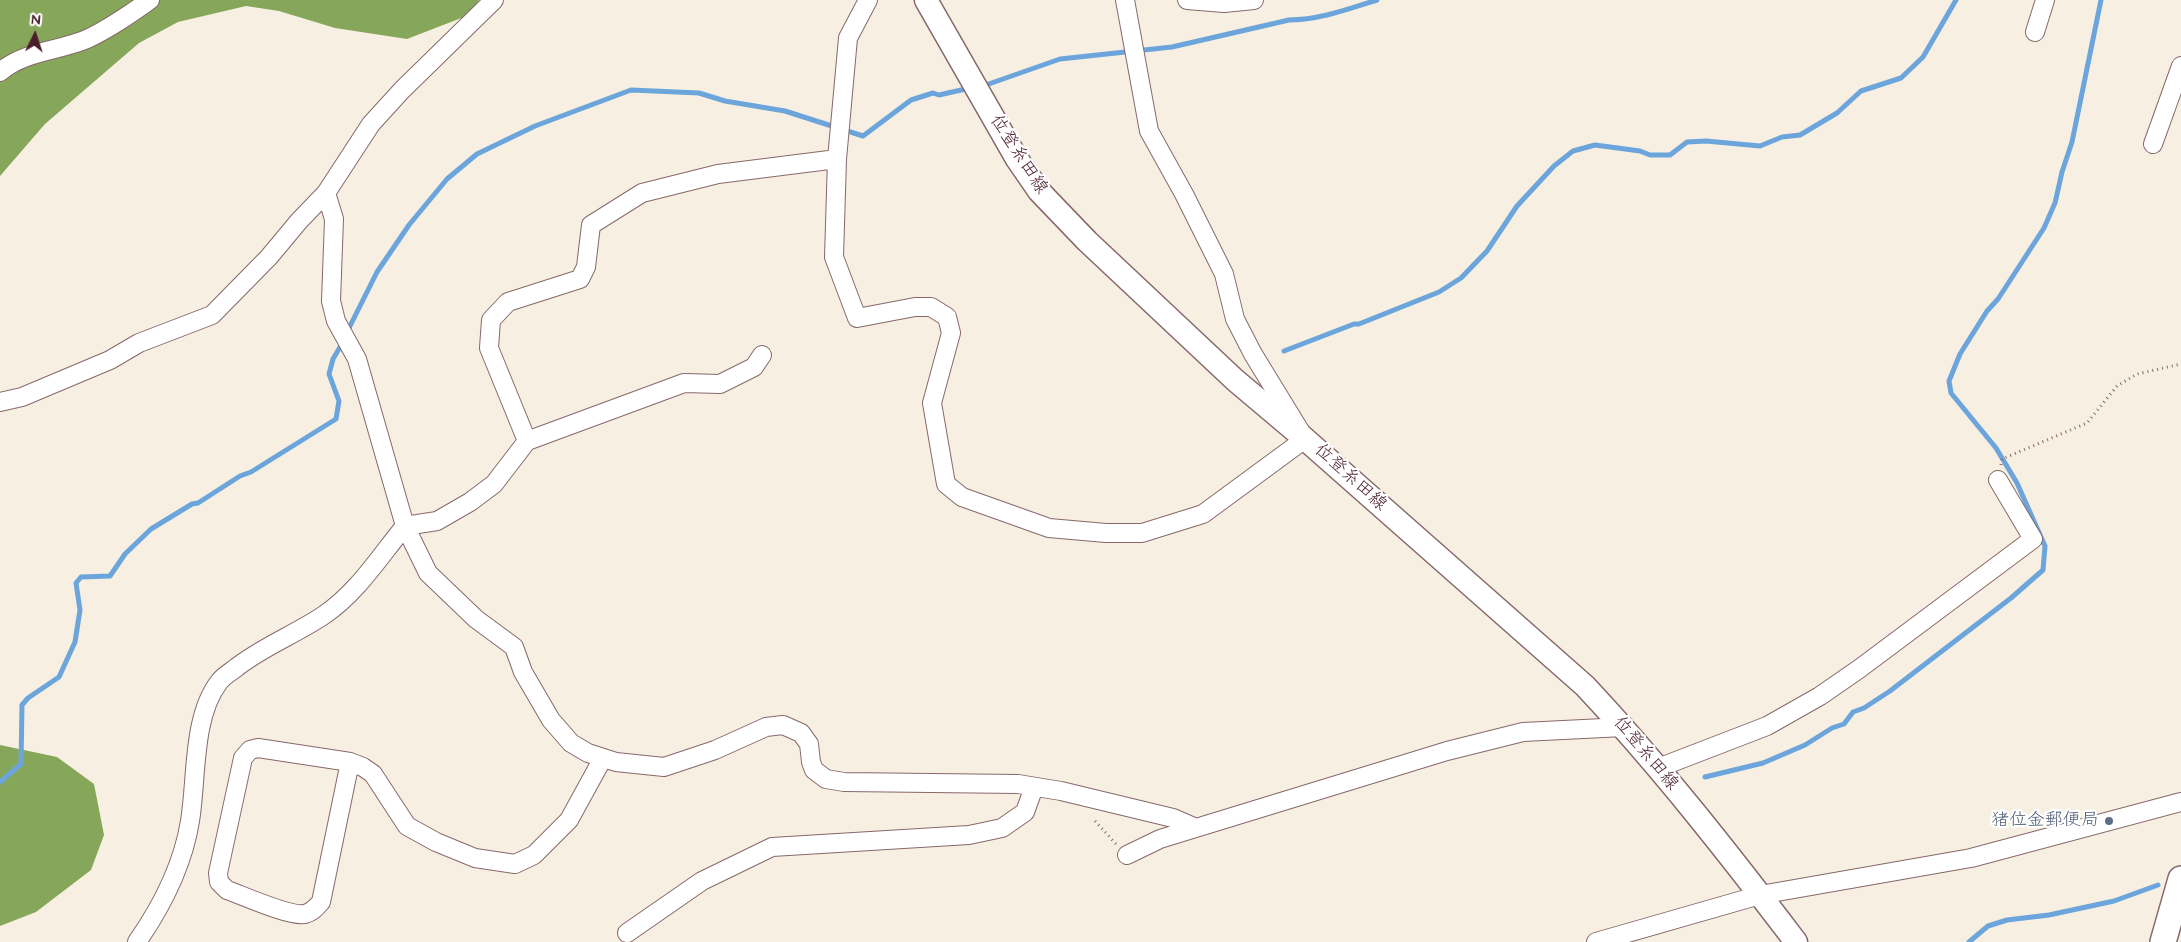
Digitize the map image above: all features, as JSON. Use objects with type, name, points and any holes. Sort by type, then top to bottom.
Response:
[{"type":"highway","points":[[2163,942],[2181,879]]},
{"type":"main road","name":"位登糸田線","points":[[926,0],[1017,159],[1039,191],[1087,241],[1235,380],[1306,439],[1585,686],[1624,727],[1658,768],[1796,942]]},
{"type":"street","points":[[0,72],[21,59],[86,39],[116,23],[150,0]]},
{"type":"street","points":[[0,402],[22,397],[110,360],[139,343],[212,315],[269,257],[326,193],[370,124],[494,0]]},
{"type":"street","points":[[868,0],[848,38],[836,159],[834,257],[857,318],[915,307],[932,307],[947,318],[951,332],[932,403],[946,484],[962,497],[1049,528],[1106,533],[1142,533],[1202,514],[1306,439],[1252,354],[1235,319],[1224,274],[1184,194],[1149,131],[1125,0]]},
{"type":"street","points":[[1188,0],[1224,3],[1254,0]]},
{"type":"street","points":[[2035,32],[2045,0]]},
{"type":"street","points":[[2153,144],[2181,66]]},
{"type":"street","points":[[527,441],[489,348],[491,320],[508,302],[580,279],[586,267],[591,225],[642,194],[718,174],[836,159]]},
{"type":"street","points":[[326,193],[334,219],[331,300],[336,321],[357,359],[405,526],[428,573],[476,619],[514,647],[523,672],[547,712],[572,744],[588,753],[616,762],[664,767],[715,750],[766,727],[783,725],[801,733],[809,744],[814,770],[826,778],[844,782],[1018,784],[1172,818],[1196,828]]},
{"type":"street","points":[[137,942],[149,925],[174,878],[190,823],[201,728],[209,700],[220,681],[255,653],[324,615],[350,594],[405,526],[437,521],[470,502],[494,484],[527,441],[684,383],[720,384],[754,367],[762,355]]},
{"type":"street","points":[[1658,768],[1767,726],[1820,696],[2033,539],[1998,480]]},
{"type":"street","points":[[1127,855],[1160,839],[1447,751],[1523,732],[1624,727]]},
{"type":"street","points":[[350,762],[321,902],[313,911],[304,914],[291,912],[227,890],[219,882],[218,873],[243,758],[250,750],[258,748],[350,762],[363,767],[373,774],[407,826],[436,842],[475,858],[514,864],[534,855],[570,820],[603,758]]},
{"type":"street","points":[[627,933],[702,881],[772,847],[968,835],[994,830],[1002,828],[1025,812],[1034,787]]},
{"type":"street","points":[[1596,942],[1760,895],[1971,858],[2181,802]]},
{"type":"path","points":[[1998,480],[2002,459],[2087,422],[2116,386],[2138,374],[2181,364]]},
{"type":"path","points":[[1095,821],[1127,855]]},
{"type":"green space","points":[[0,0],[479,0],[469,15],[407,39],[335,28],[279,11],[246,6],[178,22],[139,43],[45,124],[0,176]]},
{"type":"green space","points":[[0,745],[57,757],[94,784],[104,835],[91,870],[36,912],[0,926]]},
{"type":"waterway","points":[[983,86],[1060,59],[1172,47],[1289,20],[1322,16],[1377,0]]},
{"type":"waterway","points":[[1284,351],[1439,292],[1461,278],[1487,251],[1517,206],[1554,166],[1573,151],[1595,145],[1640,151],[1650,155],[1670,155],[1687,142],[1706,141],[1760,146],[1782,137],[1800,135],[1837,113],[1861,91],[1901,78],[1923,57],[1956,0]]},
{"type":"waterway","points":[[1705,777],[1763,763],[1805,745],[1832,728],[1844,724],[1853,712],[1864,708],[1890,691],[2011,598],[2043,570],[2045,546],[2017,483],[1996,448],[1951,393],[1949,381],[1960,354],[2044,228],[2055,203],[2062,172],[2072,142],[2101,0]]},
{"type":"waterway","points":[[347,332],[377,272],[409,225],[447,179],[477,154],[535,126],[631,90],[699,93],[725,101],[785,111],[863,136],[911,100],[933,93],[939,95],[970,88]]},
{"type":"waterway","points":[[0,782],[21,764],[22,705],[28,698],[59,677],[75,642],[80,610],[76,583],[81,577],[110,576],[125,554],[151,529],[192,504],[198,503],[240,476],[251,472],[336,419],[339,401],[329,374],[333,359],[343,342]]},
{"type":"waterway","points":[[1969,942],[1988,926],[2007,920],[2049,915],[2114,901],[2158,885]]},
{"type":"place","name":"猪位金郵便局","points":[[2109,821]]}]
